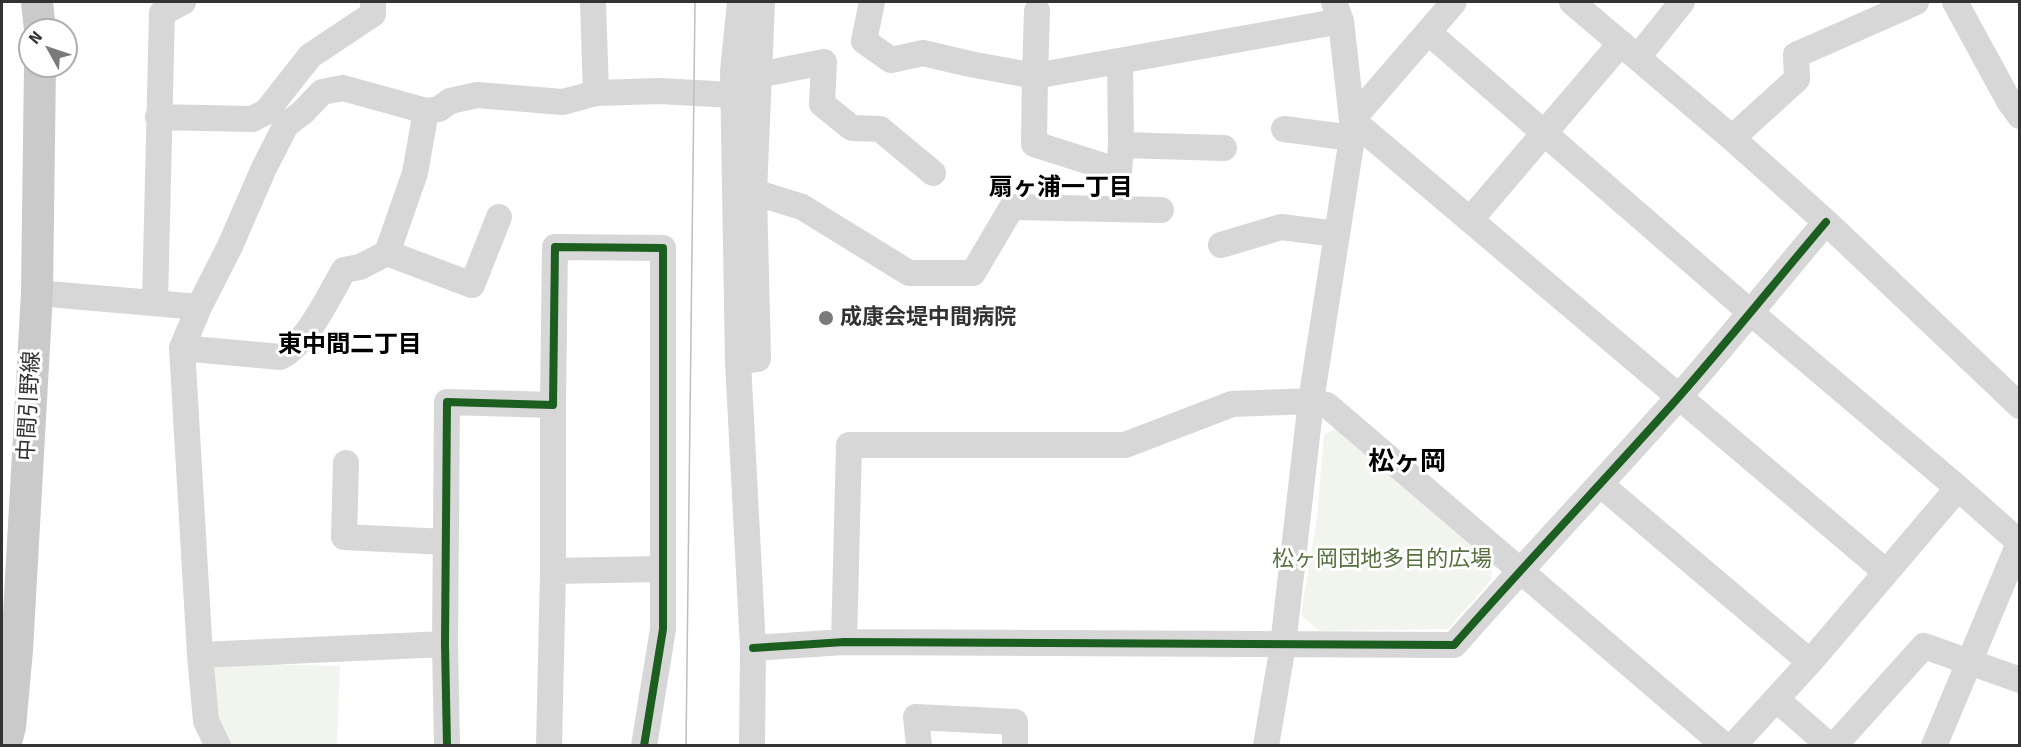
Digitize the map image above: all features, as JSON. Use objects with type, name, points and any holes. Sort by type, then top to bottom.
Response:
[{"type":"main road","points":[[37,2],[39,18]]},
{"type":"main road","name":"中間引野線","points":[[5,746],[9,728],[9,650],[37,293],[40,78]]},
{"type":"street","points":[[155,302],[162,13],[183,2]]},
{"type":"street","points":[[218,746],[206,721],[200,655],[182,348],[264,168],[276,118],[310,56],[373,14],[373,2]]},
{"type":"street","points":[[593,2],[596,93]]},
{"type":"street","points":[[740,2],[733,83],[738,362],[753,648],[752,746]]},
{"type":"street","points":[[738,362],[758,359],[754,192],[762,2]]},
{"type":"street","points":[[872,2],[864,41],[891,60],[923,53],[1035,76],[1120,61],[1338,11],[1352,129],[1311,401],[1283,645],[1266,746]]},
{"type":"street","points":[[1352,129],[1428,32],[1455,2]]},
{"type":"street","points":[[1572,2],[1732,138],[1826,222],[2019,405]]},
{"type":"street","points":[[1470,220],[1546,133],[1629,50],[1682,2]]},
{"type":"street","points":[[1732,138],[1797,79],[1796,55],[1916,2]]},
{"type":"street","points":[[1955,2],[2019,116]]},
{"type":"street","points":[[1037,11],[1034,144],[1119,171],[1120,61]]},
{"type":"street","points":[[1428,32],[1750,312],[2019,541],[1934,746]]},
{"type":"street","points":[[158,117],[276,118],[303,112],[322,92],[343,88],[426,111],[439,109],[450,100],[477,95],[563,102],[596,93],[659,91],[733,83],[758,75],[824,62],[822,104],[852,128],[880,129],[933,173]]},
{"type":"street","points":[[182,348],[280,357],[290,352],[300,342],[344,270],[360,267],[387,253],[415,173],[426,111]]},
{"type":"street","points":[[1284,129],[1352,129],[1470,220],[1886,572]]},
{"type":"street","points":[[1121,145],[1224,148]]},
{"type":"street","points":[[754,192],[802,207],[909,273],[973,273],[1012,207],[1161,210]]},
{"type":"street","points":[[387,253],[472,285],[499,218]]},
{"type":"street","points":[[753,648],[844,642],[1454,645],[1519,570],[1678,397],[1826,222]]},
{"type":"street","points":[[1221,245],[1281,227],[1337,234]]},
{"type":"street","points":[[549,746],[553,571],[555,247],[663,248],[663,629],[644,746]]},
{"type":"street","points":[[37,293],[199,307]]},
{"type":"street","points":[[844,642],[849,445],[1125,445],[1232,405],[1311,401],[1326,405],[1725,746]]},
{"type":"street","points":[[447,746],[445,644],[447,402],[553,405]]},
{"type":"street","points":[[346,463],[344,537],[446,542]]},
{"type":"street","points":[[1600,484],[1810,662]]},
{"type":"street","points":[[1733,746],[1810,662],[1958,488]]},
{"type":"street","points":[[553,571],[662,569]]},
{"type":"street","points":[[200,655],[445,644]]},
{"type":"street","points":[[1834,746],[1924,646],[2019,680]]},
{"type":"street","points":[[1776,699],[1830,746]]},
{"type":"street","points":[[919,746],[916,717],[1015,722],[1015,746]]},
{"type":"green space","name":"松ヶ岡団地多目的広場","points":[[1338,428],[1492,565],[1491,580],[1448,629],[1319,631],[1301,615],[1317,517],[1324,434]]},
{"type":"green space","points":[[213,663],[340,666],[337,745],[224,745],[212,723]]},
{"type":"tram line","points":[[686,746],[695,2]]},
{"type":"cycle path","points":[[753,648],[844,642],[1454,645],[1677,399],[1826,222]]},
{"type":"cycle path","points":[[447,746],[445,644],[447,402],[553,405],[555,247],[663,248],[663,629],[644,746]]},
{"type":"place","name":"成康会堤中間病院","points":[[826,318]]},
{"type":"district","name":"扇ヶ浦一丁目","points":[[1061,189]]},
{"type":"district","name":"東中間二丁目","points":[[350,346]]},
{"type":"district","name":"松ヶ岡","points":[[1407,463]]}]
